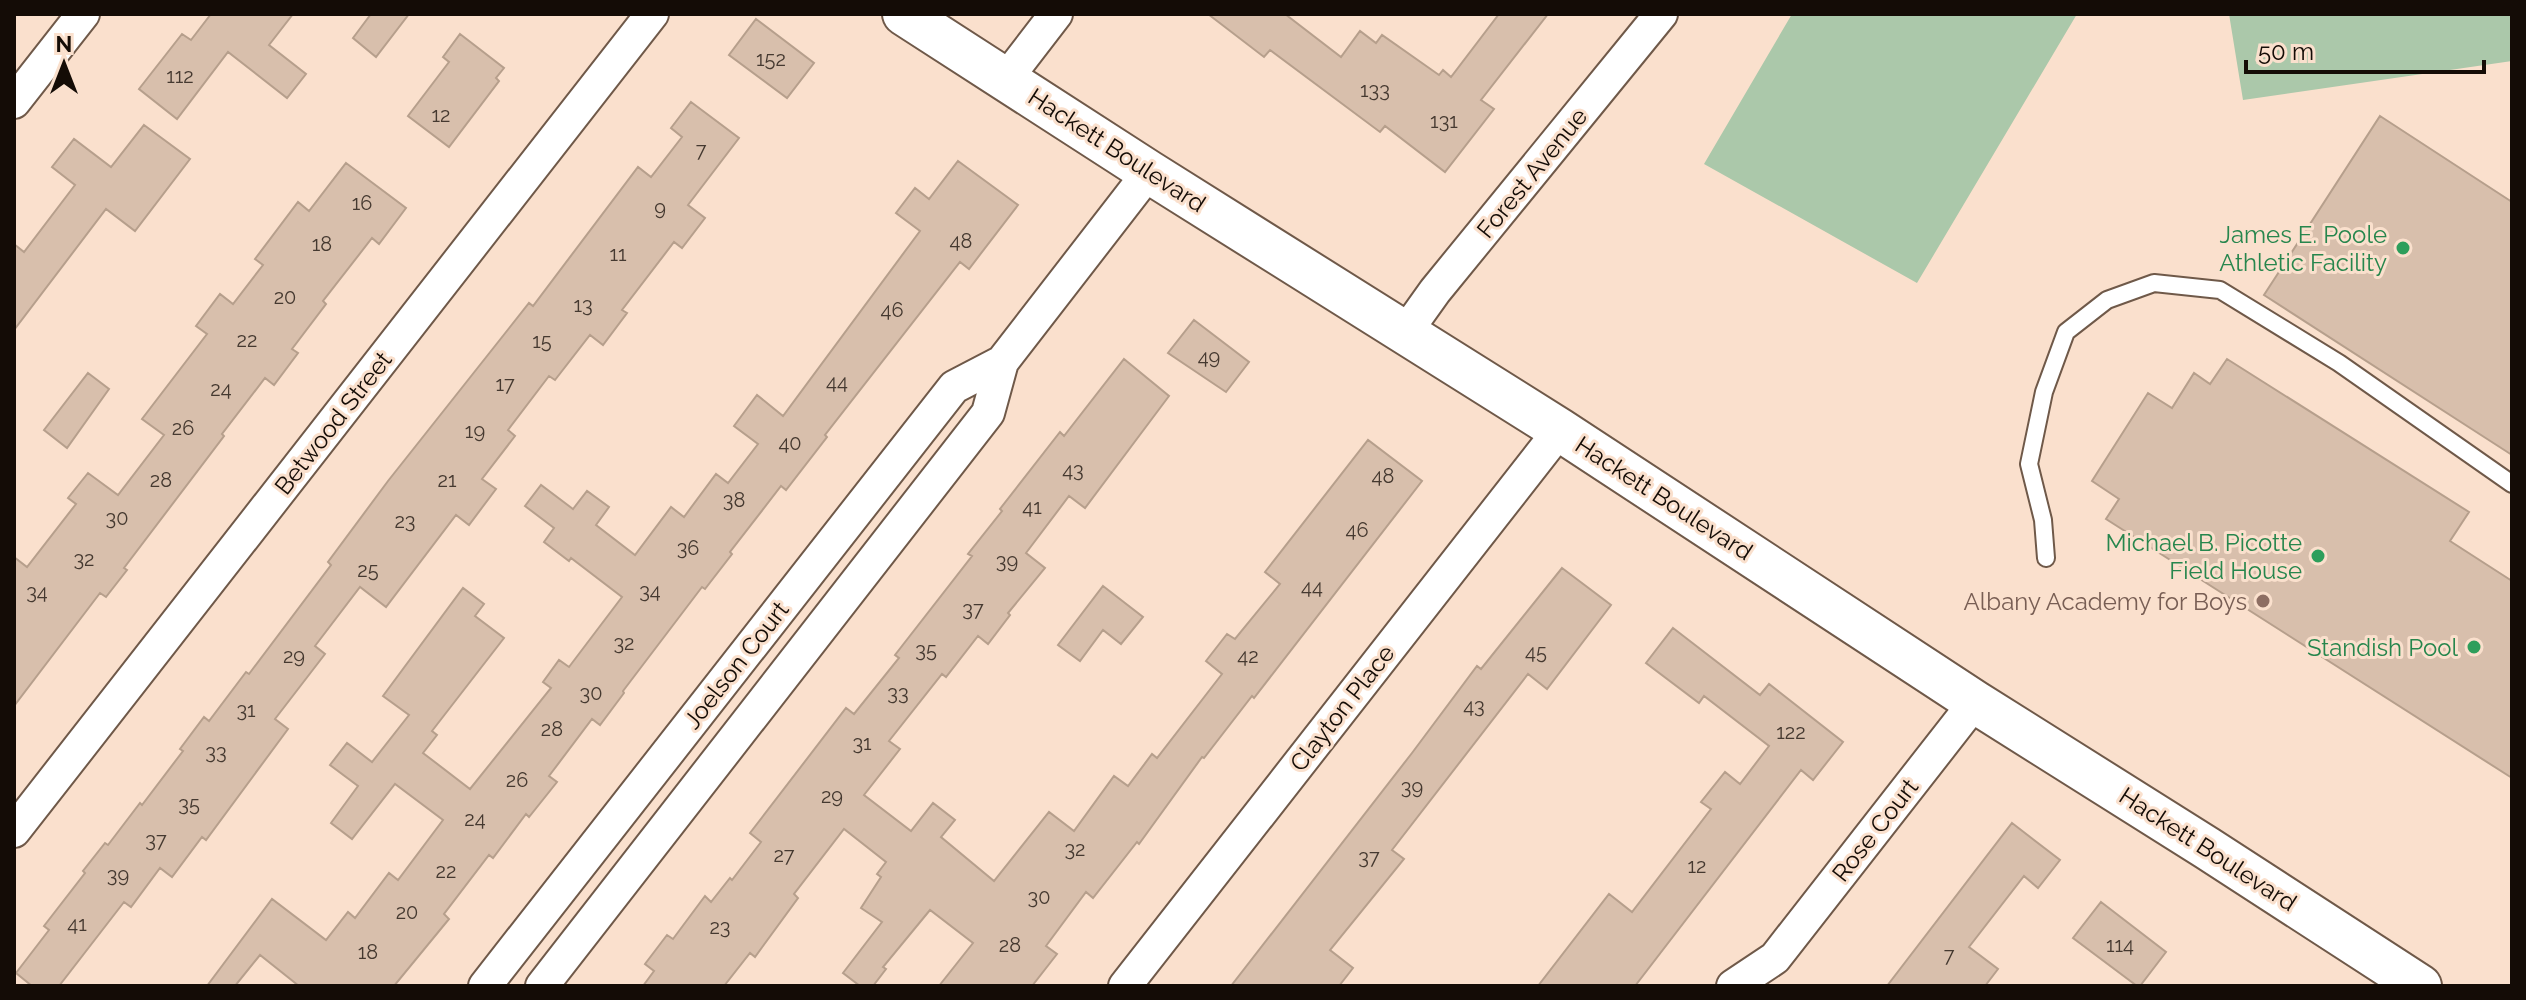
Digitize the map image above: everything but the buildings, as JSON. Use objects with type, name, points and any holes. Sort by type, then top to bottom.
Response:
[{"type":"street","points":[[14,102],[83,14]]},
{"type":"street","name":"Betwood Street","points":[[14,831],[652,14]]},
{"type":"street","name":"Hackett Boulevard","points":[[904,14],[1560,430],[1975,702],[2220,856],[2404,982]]},
{"type":"street","points":[[1006,79],[1056,14]]},
{"type":"street","name":"Forest Avenue","points":[[1405,333],[1435,291],[1661,14]]},
{"type":"street","name":"Joelson Court","points":[[542,986],[988,413],[1002,362],[1149,172]]},
{"type":"street","name":"Joelson Court","points":[[485,986],[954,387],[1002,362]]},
{"type":"street","name":"Clayton Place","points":[[1125,986],[1560,430]]},
{"type":"street","points":[[773,618],[808,644]]},
{"type":"street","name":"Rose Court","points":[[1733,986],[1771,972],[1975,702]]},
{"type":"street","points":[[573,874],[608,901]]},
{"type":"lane","points":[[2046,558],[2043,520],[2029,464],[2044,392],[2066,332],[2107,300],[2154,283],[2220,290],[2339,363],[2512,484]]},
{"type":"green space","points":[[1792,14],[2077,14],[1917,283],[1704,164]]},
{"type":"green space","points":[[2229,14],[2512,14],[2512,61],[2243,100]]},
{"type":"place","name":"James E. Poole Athletic Facility","points":[[2403,248]]},
{"type":"place","name":"Michael B. Picotte Field House","points":[[2318,556]]},
{"type":"place","name":"Albany Academy for Boys","points":[[2263,601]]},
{"type":"place","name":"Standish Pool","points":[[2474,647]]}]
